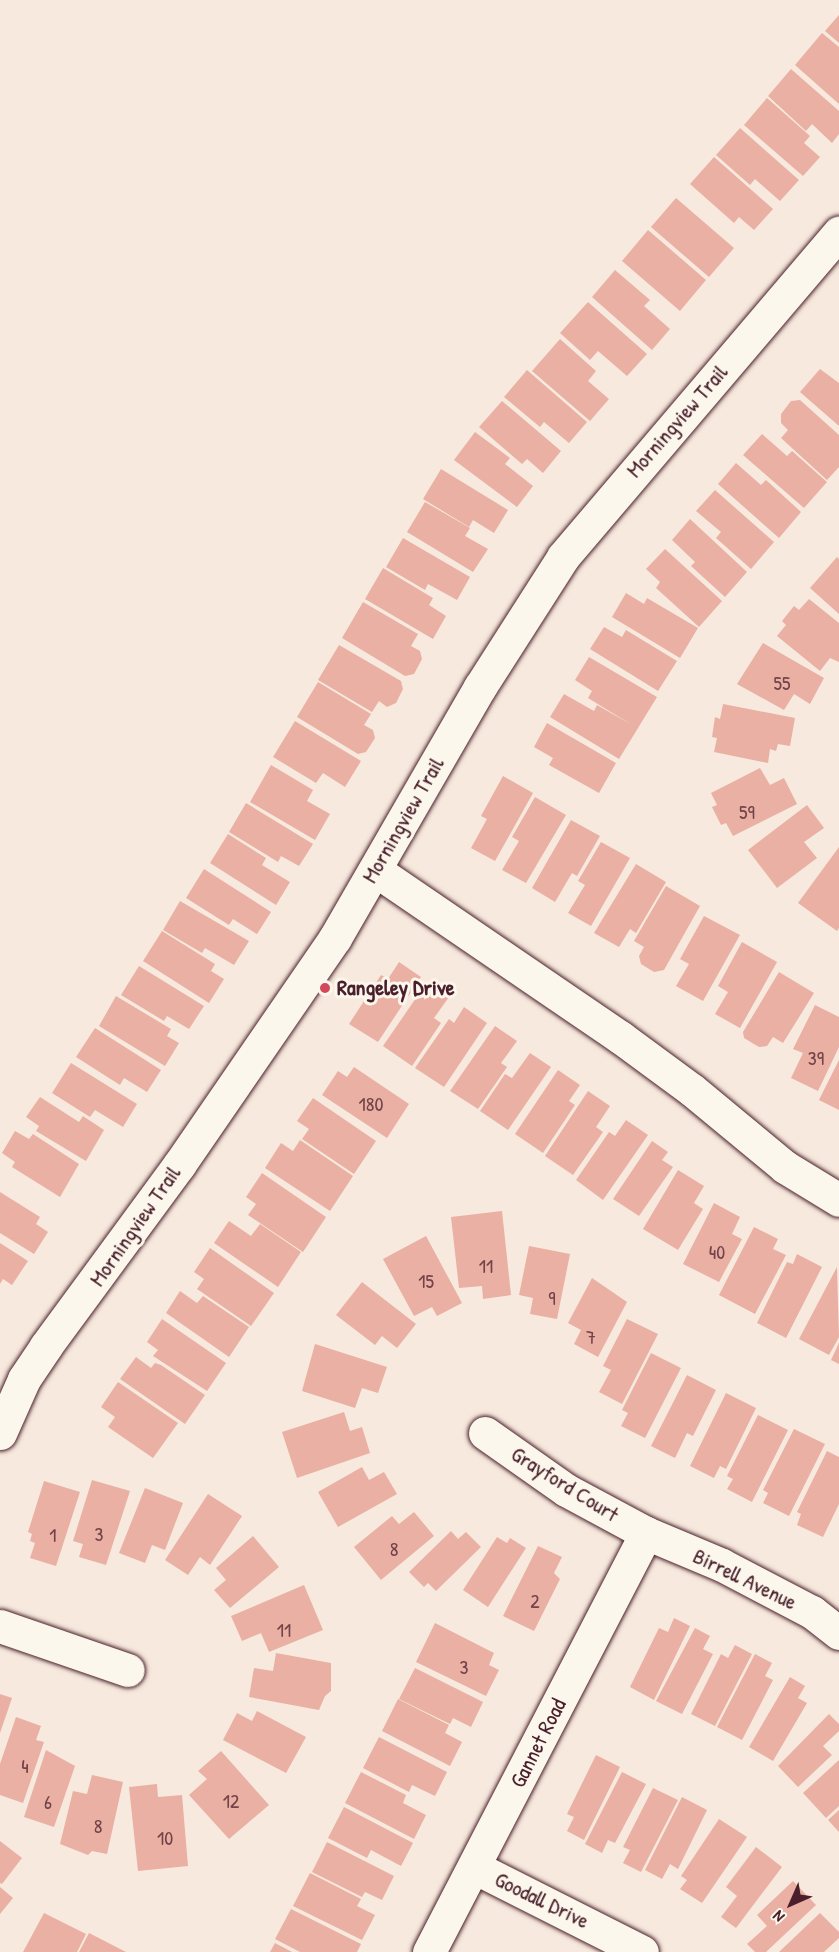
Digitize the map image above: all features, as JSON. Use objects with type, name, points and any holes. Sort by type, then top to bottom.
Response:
[{"type":"street","name":"Morningview Trail","points":[[0,1432],[24,1379],[193,1145],[334,938],[480,687],[562,557],[839,233]]},
{"type":"street","points":[[375,870],[620,1037],[692,1090],[785,1167],[839,1200]]},
{"type":"street","name":"Grayford Court","points":[[485,1433],[566,1490],[646,1533]]},
{"type":"street","name":"Birrell Avenue","points":[[646,1533],[722,1565],[812,1612],[839,1633]]},
{"type":"street","name":"Gannet Road","points":[[429,1952],[646,1533]]},
{"type":"street","points":[[0,1626],[128,1670]]},
{"type":"street","name":"Goodall Drive","points":[[474,1867],[642,1952]]},
{"type":"building","points":[[839,15],[839,43],[825,31]]},
{"type":"building","points":[[822,33],[839,47],[839,104],[795,65]]},
{"type":"building","points":[[791,69],[839,111],[839,134],[832,143],[812,124],[806,131],[768,96]]},
{"type":"building","points":[[767,98],[810,136],[804,143],[820,157],[803,176],[744,125]]},
{"type":"building","points":[[740,128],[799,180],[780,201],[755,179],[750,185],[716,155]]},
{"type":"building","points":[[714,157],[773,209],[754,230],[739,217],[734,223],[690,184]]},
{"type":"building","points":[[676,198],[734,248],[709,277],[651,227]]},
{"type":"building","points":[[648,230],[706,280],[680,311],[622,261]]},
{"type":"building","points":[[615,270],[650,300],[644,306],[670,329],[652,350],[592,297]]},
{"type":"building","points":[[588,302],[647,354],[627,376],[598,351],[590,360],[560,333]]},
{"type":"building","points":[[560,339],[596,371],[588,381],[609,399],[590,421],[532,371]]},
{"type":"building","points":[[820,369],[839,383],[839,426],[800,392]]},
{"type":"building","points":[[527,370],[587,422],[569,443],[544,422],[540,427],[504,397]]},
{"type":"building","points":[[800,400],[839,435],[839,467],[827,480],[781,438],[788,430],[781,423],[781,414],[791,401]]},
{"type":"building","points":[[502,401],[561,451],[543,473],[527,459],[522,464],[479,427]]},
{"type":"building","points":[[475,432],[510,458],[505,464],[533,486],[517,507],[454,460]]},
{"type":"building","points":[[762,434],[787,456],[792,451],[827,482],[804,508],[743,455]]},
{"type":"building","points":[[736,463],[761,485],[766,480],[801,512],[779,538],[718,484]]},
{"type":"building","points":[[441,469],[508,510],[494,533],[473,520],[469,527],[423,499]]},
{"type":"building","points":[[715,490],[774,542],[751,569],[716,538],[721,532],[696,511]]},
{"type":"building","points":[[425,502],[470,528],[465,536],[488,549],[473,572],[407,532]]},
{"type":"building","points":[[690,519],[747,572],[725,597],[691,566],[695,562],[672,540]]},
{"type":"building","points":[[403,538],[470,577],[457,600],[428,584],[425,590],[386,567]]},
{"type":"building","points":[[665,549],[722,601],[699,627],[656,588],[660,582],[646,569]]},
{"type":"building","points":[[837,557],[839,559],[839,614],[810,588]]},
{"type":"building","points":[[383,568],[433,598],[429,605],[446,616],[433,639],[365,599]]},
{"type":"building","points":[[626,593],[644,604],[647,598],[698,628],[680,658],[612,617]]},
{"type":"building","points":[[809,599],[839,623],[839,662],[830,658],[820,671],[777,636],[786,625],[782,621],[794,606],[799,610]]},
{"type":"building","points":[[363,602],[418,634],[411,646],[420,651],[422,659],[414,674],[405,676],[342,638]]},
{"type":"building","points":[[604,627],[622,637],[626,630],[677,661],[658,691],[590,649]]},
{"type":"building","points":[[763,643],[824,678],[810,704],[794,694],[784,710],[737,684]]},
{"type":"building","points":[[339,645],[401,681],[403,689],[396,703],[387,707],[379,701],[372,712],[318,680]]},
{"type":"building","points":[[589,657],[657,697],[619,759],[550,717],[564,694],[594,711],[597,705],[632,725],[588,698],[592,691],[575,680]]},
{"type":"building","points":[[318,682],[371,714],[364,725],[373,730],[375,738],[366,752],[358,754],[297,717]]},
{"type":"building","points":[[723,704],[795,718],[790,746],[778,744],[776,751],[770,749],[768,763],[714,752],[717,738],[712,737],[715,717],[720,719]]},
{"type":"building","points":[[295,721],[361,761],[345,787],[323,773],[316,783],[273,757]]},
{"type":"building","points":[[547,723],[616,763],[599,793],[549,765],[553,758],[534,747]]},
{"type":"building","points":[[271,765],[313,790],[307,801],[330,814],[315,840],[250,802]]},
{"type":"building","points":[[760,768],[770,785],[784,778],[797,804],[733,836],[726,823],[721,825],[712,807],[717,805],[711,793]]},
{"type":"building","points":[[503,776],[533,793],[495,861],[471,848],[487,819],[481,816]]},
{"type":"building","points":[[535,797],[566,815],[526,883],[502,870],[519,841],[512,837]]},
{"type":"building","points":[[246,803],[313,844],[299,866],[281,856],[278,862],[229,832]]},
{"type":"building","points":[[807,805],[824,828],[804,842],[817,858],[777,888],[748,850]]},
{"type":"building","points":[[571,820],[600,836],[577,876],[572,873],[555,902],[532,888]]},
{"type":"building","points":[[228,834],[266,858],[262,865],[290,882],[276,905],[210,863]]},
{"type":"building","points":[[601,842],[630,858],[591,926],[568,913],[585,885],[578,881]]},
{"type":"building","points":[[839,847],[839,928],[837,931],[798,903]]},
{"type":"building","points":[[636,864],[666,882],[636,933],[630,929],[619,947],[594,933]]},
{"type":"building","points":[[204,869],[271,912],[257,934],[233,919],[229,925],[186,898]]},
{"type":"building","points":[[666,886],[700,906],[664,970],[654,972],[641,964],[639,956],[644,947],[634,941]]},
{"type":"building","points":[[180,901],[249,941],[234,965],[205,948],[202,953],[163,930]]},
{"type":"building","points":[[704,916],[740,935],[703,1001],[676,986],[689,964],[680,959]]},
{"type":"building","points":[[162,931],[215,964],[211,971],[224,979],[209,1003],[143,961]]},
{"type":"building","points":[[742,942],[777,962],[740,1028],[715,1014],[728,992],[718,986]]},
{"type":"building","points":[[399,962],[421,977],[378,1042],[349,1024],[381,975],[388,979]]},
{"type":"building","points":[[139,966],[204,1006],[189,1029],[167,1016],[164,1021],[121,995]]},
{"type":"building","points":[[779,972],[814,993],[783,1043],[773,1037],[767,1046],[759,1047],[744,1038],[743,1032]]},
{"type":"building","points":[[427,982],[449,997],[434,1018],[441,1023],[412,1066],[383,1046]]},
{"type":"building","points":[[116,996],[171,1029],[167,1036],[179,1043],[165,1066],[99,1026]]},
{"type":"building","points":[[815,1005],[839,1017],[839,1047],[818,1091],[791,1078],[803,1053],[793,1049]]},
{"type":"building","points":[[464,1007],[487,1023],[444,1087],[415,1068],[449,1019],[454,1023]]},
{"type":"building","points":[[495,1026],[517,1041],[501,1063],[507,1067],[478,1109],[450,1091]]},
{"type":"building","points":[[95,1028],[161,1070],[147,1092],[124,1078],[120,1085],[76,1057]]},
{"type":"building","points":[[530,1053],[551,1067],[508,1130],[480,1111],[505,1074],[512,1078]]},
{"type":"building","points":[[839,1060],[839,1110],[819,1100]]},
{"type":"building","points":[[71,1063],[137,1104],[123,1127],[95,1110],[90,1117],[52,1093]]},
{"type":"building","points":[[354,1067],[409,1104],[387,1138],[322,1095],[338,1071],[347,1077]]},
{"type":"building","points":[[558,1070],[580,1085],[569,1101],[575,1105],[543,1153],[515,1134]]},
{"type":"building","points":[[588,1091],[610,1106],[596,1127],[603,1132],[573,1175],[545,1156]]},
{"type":"building","points":[[40,1097],[79,1122],[83,1116],[104,1130],[86,1161],[36,1131],[39,1126],[26,1117]]},
{"type":"building","points":[[313,1098],[376,1141],[354,1174],[302,1139],[309,1129],[297,1121]]},
{"type":"building","points":[[626,1120],[648,1135],[603,1200],[576,1180],[609,1132],[615,1136]]},
{"type":"building","points":[[15,1131],[29,1139],[33,1134],[79,1164],[60,1197],[12,1167],[15,1162],[2,1153]]},
{"type":"building","points":[[300,1140],[353,1176],[330,1211],[265,1168],[281,1143],[293,1151]]},
{"type":"building","points":[[652,1141],[668,1152],[662,1160],[673,1167],[639,1216],[613,1199]]},
{"type":"building","points":[[678,1170],[704,1186],[694,1203],[703,1209],[678,1250],[643,1229]]},
{"type":"building","points":[[262,1173],[326,1217],[303,1252],[248,1215],[256,1204],[246,1197]]},
{"type":"building","points":[[0,1192],[40,1217],[36,1224],[48,1232],[34,1254],[0,1233]]},
{"type":"building","points":[[714,1203],[740,1217],[732,1234],[742,1239],[719,1282],[683,1264]]},
{"type":"building","points":[[502,1211],[511,1295],[483,1299],[482,1286],[459,1288],[451,1217]]},
{"type":"building","points":[[229,1221],[251,1236],[260,1224],[301,1252],[278,1287],[214,1243]]},
{"type":"building","points":[[754,1227],[778,1239],[773,1249],[786,1255],[755,1314],[719,1295]]},
{"type":"building","points":[[426,1236],[462,1303],[437,1316],[432,1307],[414,1316],[383,1259]]},
{"type":"building","points":[[0,1243],[28,1261],[12,1285],[3,1279],[0,1284]]},
{"type":"building","points":[[529,1246],[570,1254],[557,1319],[530,1314],[533,1298],[519,1295]]},
{"type":"building","points":[[210,1248],[274,1293],[251,1326],[197,1289],[204,1279],[194,1272]]},
{"type":"building","points":[[797,1254],[822,1267],[786,1338],[757,1323],[787,1262],[793,1264]]},
{"type":"building","points":[[837,1267],[839,1337],[829,1355],[799,1339]]},
{"type":"building","points":[[592,1278],[627,1302],[598,1357],[574,1344],[581,1330],[568,1323]]},
{"type":"building","points":[[362,1282],[416,1324],[397,1348],[382,1336],[375,1345],[336,1315]]},
{"type":"building","points":[[180,1291],[197,1303],[203,1296],[249,1327],[229,1357],[166,1313]]},
{"type":"building","points":[[162,1319],[226,1363],[207,1391],[153,1356],[158,1350],[147,1342]]},
{"type":"building","points":[[627,1319],[658,1334],[622,1404],[599,1392],[611,1370],[603,1366]]},
{"type":"building","points":[[839,1343],[839,1364],[831,1360]]},
{"type":"building","points":[[315,1344],[387,1367],[378,1393],[362,1388],[355,1408],[302,1391]]},
{"type":"building","points":[[651,1353],[681,1368],[645,1438],[621,1426],[628,1413],[622,1410]]},
{"type":"building","points":[[136,1357],[151,1368],[155,1363],[161,1365],[205,1395],[185,1424],[120,1379]]},
{"type":"building","points":[[687,1375],[716,1390],[693,1436],[687,1433],[675,1458],[651,1446]]},
{"type":"building","points":[[118,1382],[178,1423],[153,1458],[108,1427],[115,1417],[101,1407]]},
{"type":"building","points":[[726,1393],[756,1408],[726,1469],[720,1466],[714,1478],[690,1466]]},
{"type":"building","points":[[344,1412],[350,1431],[362,1427],[370,1453],[297,1478],[282,1432]]},
{"type":"building","points":[[758,1415],[788,1430],[752,1502],[727,1489],[733,1479],[727,1476]]},
{"type":"building","points":[[794,1429],[825,1444],[789,1516],[763,1503],[768,1493],[763,1490]]},
{"type":"building","points":[[827,1451],[839,1457],[839,1504],[823,1537],[797,1525],[801,1514],[797,1512]]},
{"type":"building","points":[[362,1467],[369,1480],[384,1472],[397,1494],[338,1527],[318,1492]]},
{"type":"building","points":[[92,1480],[130,1491],[106,1565],[79,1557],[83,1544],[73,1541]]},
{"type":"building","points":[[44,1481],[80,1492],[56,1566],[30,1558],[35,1543],[30,1541],[32,1534],[28,1532]]},
{"type":"building","points":[[145,1488],[183,1503],[165,1550],[152,1545],[145,1563],[119,1553]]},
{"type":"building","points":[[208,1494],[242,1516],[210,1565],[200,1557],[188,1575],[165,1560]]},
{"type":"building","points":[[414,1512],[434,1536],[381,1580],[354,1547],[392,1516],[399,1524]]},
{"type":"building","points":[[451,1531],[458,1539],[466,1532],[481,1547],[436,1591],[428,1583],[424,1587],[409,1572]]},
{"type":"building","points":[[253,1536],[279,1567],[230,1608],[214,1590],[226,1580],[216,1568]]},
{"type":"building","points":[[497,1537],[507,1543],[510,1538],[526,1548],[488,1607],[463,1590]]},
{"type":"building","points":[[538,1546],[562,1557],[554,1573],[560,1579],[534,1631],[503,1616]]},
{"type":"building","points":[[304,1585],[323,1630],[269,1652],[261,1633],[242,1641],[231,1616]]},
{"type":"building","points":[[674,1618],[690,1626],[654,1700],[630,1687],[659,1628],[668,1632]]},
{"type":"building","points":[[435,1623],[494,1653],[489,1665],[499,1670],[486,1696],[416,1662]]},
{"type":"building","points":[[695,1628],[710,1636],[703,1649],[713,1654],[682,1714],[656,1701]]},
{"type":"building","points":[[735,1645],[752,1654],[715,1726],[691,1714],[721,1654],[728,1658]]},
{"type":"building","points":[[276,1653],[331,1663],[331,1691],[325,1696],[319,1710],[249,1697],[254,1668],[273,1671]]},
{"type":"building","points":[[755,1654],[772,1663],[765,1676],[773,1680],[742,1740],[717,1727]]},
{"type":"building","points":[[415,1668],[483,1702],[471,1727],[453,1718],[450,1724],[399,1699]]},
{"type":"building","points":[[790,1677],[805,1686],[798,1698],[807,1703],[773,1761],[749,1747]]},
{"type":"building","points":[[0,1694],[12,1698],[0,1733]]},
{"type":"building","points":[[398,1699],[449,1725],[445,1733],[462,1742],[450,1766],[382,1731]]},
{"type":"building","points":[[257,1711],[306,1737],[286,1773],[223,1740],[237,1713],[252,1721]]},
{"type":"building","points":[[829,1714],[839,1724],[839,1731],[823,1746],[832,1755],[798,1787],[778,1766]]},
{"type":"building","points":[[16,1717],[41,1726],[36,1740],[44,1742],[23,1803],[0,1795],[0,1764]]},
{"type":"building","points":[[379,1737],[447,1772],[435,1796],[412,1785],[409,1792],[363,1768]]},
{"type":"building","points":[[46,1750],[75,1766],[54,1827],[24,1817]]},
{"type":"building","points":[[221,1751],[269,1805],[229,1839],[189,1795],[207,1779],[198,1771]]},
{"type":"building","points":[[596,1755],[620,1767],[584,1840],[567,1831],[574,1817],[567,1814]]},
{"type":"building","points":[[839,1760],[839,1806],[826,1818],[803,1793]]},
{"type":"building","points":[[361,1772],[406,1795],[403,1803],[426,1815],[414,1839],[345,1803]]},
{"type":"building","points":[[622,1772],[646,1784],[615,1843],[608,1840],[602,1853],[585,1844]]},
{"type":"building","points":[[92,1775],[123,1782],[107,1854],[92,1851],[88,1855],[60,1844],[73,1791],[87,1794]]},
{"type":"building","points":[[157,1784],[158,1797],[182,1795],[188,1866],[138,1871],[129,1787]]},
{"type":"building","points":[[653,1788],[678,1800],[641,1872],[623,1863],[630,1850],[623,1847]]},
{"type":"building","points":[[682,1797],[707,1810],[678,1869],[670,1864],[662,1879],[645,1870]]},
{"type":"building","points":[[344,1807],[413,1843],[401,1866],[371,1850],[367,1858],[328,1838]]},
{"type":"building","points":[[839,1810],[839,1832],[828,1820]]},
{"type":"building","points":[[719,1819],[747,1837],[702,1903],[680,1889],[687,1880],[681,1876]]},
{"type":"building","points":[[0,1841],[22,1858],[2,1884],[0,1883]]},
{"type":"building","points":[[327,1842],[394,1876],[382,1900],[365,1892],[362,1897],[312,1872]]},
{"type":"building","points":[[756,1847],[782,1867],[736,1928],[721,1917],[737,1896],[726,1887]]},
{"type":"building","points":[[310,1873],[361,1899],[357,1906],[375,1915],[362,1940],[293,1906]]},
{"type":"building","points":[[793,1881],[816,1905],[766,1952],[755,1952],[747,1944],[767,1926],[757,1915]]},
{"type":"building","points":[[0,1887],[13,1898],[0,1914]]},
{"type":"building","points":[[291,1909],[361,1944],[357,1952],[300,1952],[275,1939]]},
{"type":"building","points":[[44,1913],[86,1934],[77,1952],[23,1952]]},
{"type":"building","points":[[820,1913],[839,1932],[839,1938],[824,1952],[779,1952]]},
{"type":"building","points":[[89,1933],[126,1952],[79,1952]]},
{"type":"building","points":[[275,1943],[292,1952],[270,1952]]},
{"type":"place","name":"Rangeley Drive","points":[[325,988]]}]
